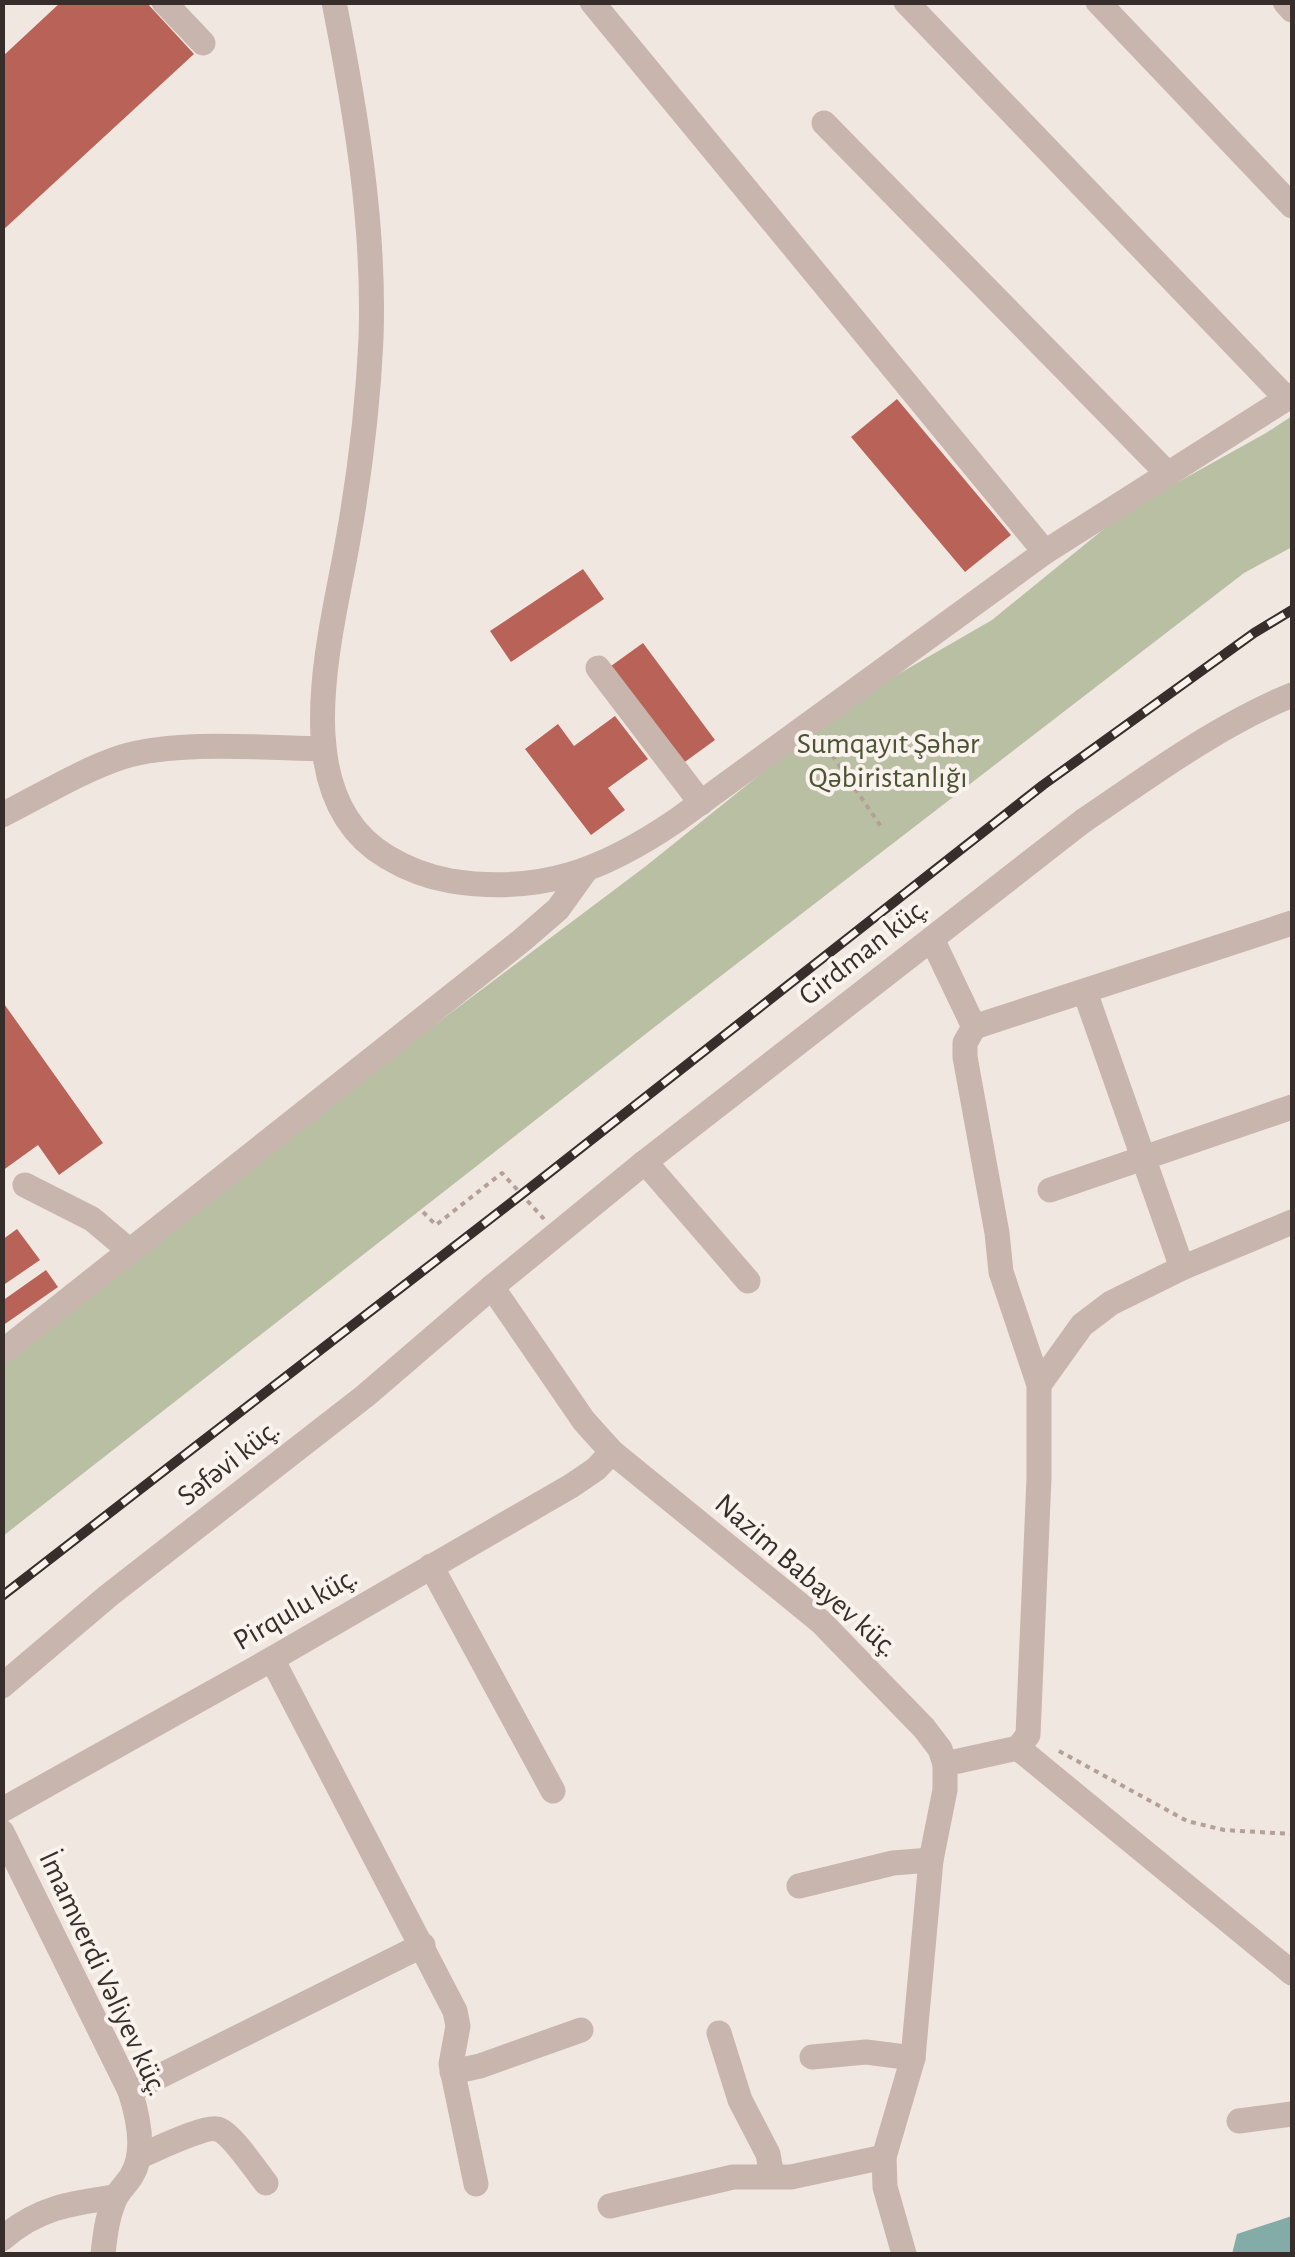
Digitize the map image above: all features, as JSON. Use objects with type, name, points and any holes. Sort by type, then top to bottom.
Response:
[{"type":"street","points":[[164,2],[202,43]]},
{"type":"street","points":[[334,2],[366,198],[371,336],[350,529],[326,666],[324,749],[330,784],[345,816],[371,847],[402,866],[434,878],[474,884],[518,884],[586,870],[645,842],[1045,552],[1290,397],[906,2]]},
{"type":"street","points":[[592,2],[1045,552]]},
{"type":"street","points":[[1098,2],[1292,206]]},
{"type":"street","points":[[1285,2],[1292,10]]},
{"type":"street","points":[[824,123],[1168,474]]},
{"type":"street","points":[[598,668],[701,803]]},
{"type":"street","name":"Girdman küç.","points":[[492,1287],[1084,821],[1227,728],[1292,695]]},
{"type":"street","points":[[2,815],[100,766],[142,752],[324,749]]},
{"type":"street","points":[[2,1352],[522,941],[558,909],[586,870]]},
{"type":"street","points":[[1023,1741],[1039,1478],[1039,1386],[1001,1272],[965,1057],[966,1043],[974,1028],[1292,923]]},
{"type":"street","points":[[932,939],[974,1028]]},
{"type":"street","points":[[1085,992],[1182,1268]]},
{"type":"street","points":[[1050,1190],[1292,1107]]},
{"type":"street","points":[[646,1162],[748,1281]]},
{"type":"street","points":[[25,1185],[92,1219],[130,1250]]},
{"type":"street","points":[[1039,1386],[1082,1325],[1112,1303],[1182,1268],[1292,1222]]},
{"type":"street","name":"Nazim Babayev küç.","points":[[492,1287],[584,1421],[612,1452],[821,1622],[924,1728],[946,1764]]},
{"type":"street","name":"Səfəvi küç.","points":[[2,1686],[108,1596],[366,1396],[492,1287]]},
{"type":"street","name":"Pirqulu küç.","points":[[2,1810],[570,1486],[596,1469],[612,1452]]},
{"type":"street","points":[[432,1566],[553,1791]]},
{"type":"street","points":[[272,1659],[456,2011],[458,2026],[451,2064],[476,2184]]},
{"type":"street","points":[[904,2254],[886,2187],[884,2157],[914,2058],[931,1860],[945,1790],[946,1764],[1023,1741]]},
{"type":"street","points":[[1023,1741],[1292,1973]]},
{"type":"street","name":"İmamverdi Vəliyev küç.","points":[[2,1832],[130,2091],[136,2109],[140,2156]]},
{"type":"street","points":[[799,1886],[893,1863],[931,1860]]},
{"type":"street","points":[[130,2091],[422,1946]]},
{"type":"street","points":[[452,2072],[581,2030]]},
{"type":"street","points":[[719,2033],[740,2100],[768,2154],[772,2176]]},
{"type":"street","points":[[812,2057],[866,2052],[914,2058]]},
{"type":"street","points":[[1239,2121],[1292,2114]]},
{"type":"street","points":[[102,2254],[115,2197],[134,2174],[140,2156],[204,2130],[218,2129],[227,2134],[266,2183]]},
{"type":"street","points":[[610,2206],[733,2177],[805,2175],[884,2157]]},
{"type":"street","points":[[2,2239],[45,2211],[115,2197]]},
{"type":"path","points":[[810,723],[882,828]]},
{"type":"path","points":[[422,1212],[436,1226],[502,1172],[558,1234]]},
{"type":"path","points":[[1023,1741],[1186,1820],[1224,1830],[1292,1834]]},
{"type":"green space","name":"Sumqayıt Şəhər Qəbiristanlığı","points":[[1292,416],[1292,547],[1244,573],[3,1536],[3,1364],[408,1045],[646,866],[850,702],[992,620],[1126,511]]},
{"type":"water","points":[[1292,2216],[1292,2254],[1232,2254],[1237,2234]]},
{"type":"building","points":[[61,2],[146,2],[194,54],[2,231],[2,57]]},
{"type":"building","points":[[897,399],[1011,535],[965,572],[851,437]]},
{"type":"building","points":[[583,569],[604,599],[511,662],[490,631]]},
{"type":"building","points":[[643,643],[715,740],[682,764],[611,666]]},
{"type":"building","points":[[615,716],[648,759],[608,788],[625,810],[591,835],[525,749],[558,724],[574,746]]},
{"type":"building","points":[[2,1001],[103,1143],[59,1175],[38,1145],[2,1171]]},
{"type":"building","points":[[17,1229],[40,1260],[2,1286],[2,1240]]},
{"type":"building","points":[[46,1270],[58,1287],[2,1326],[2,1301]]},
{"type":"railway","points":[[2,1596],[1043,785],[1254,633],[1292,610]]}]
